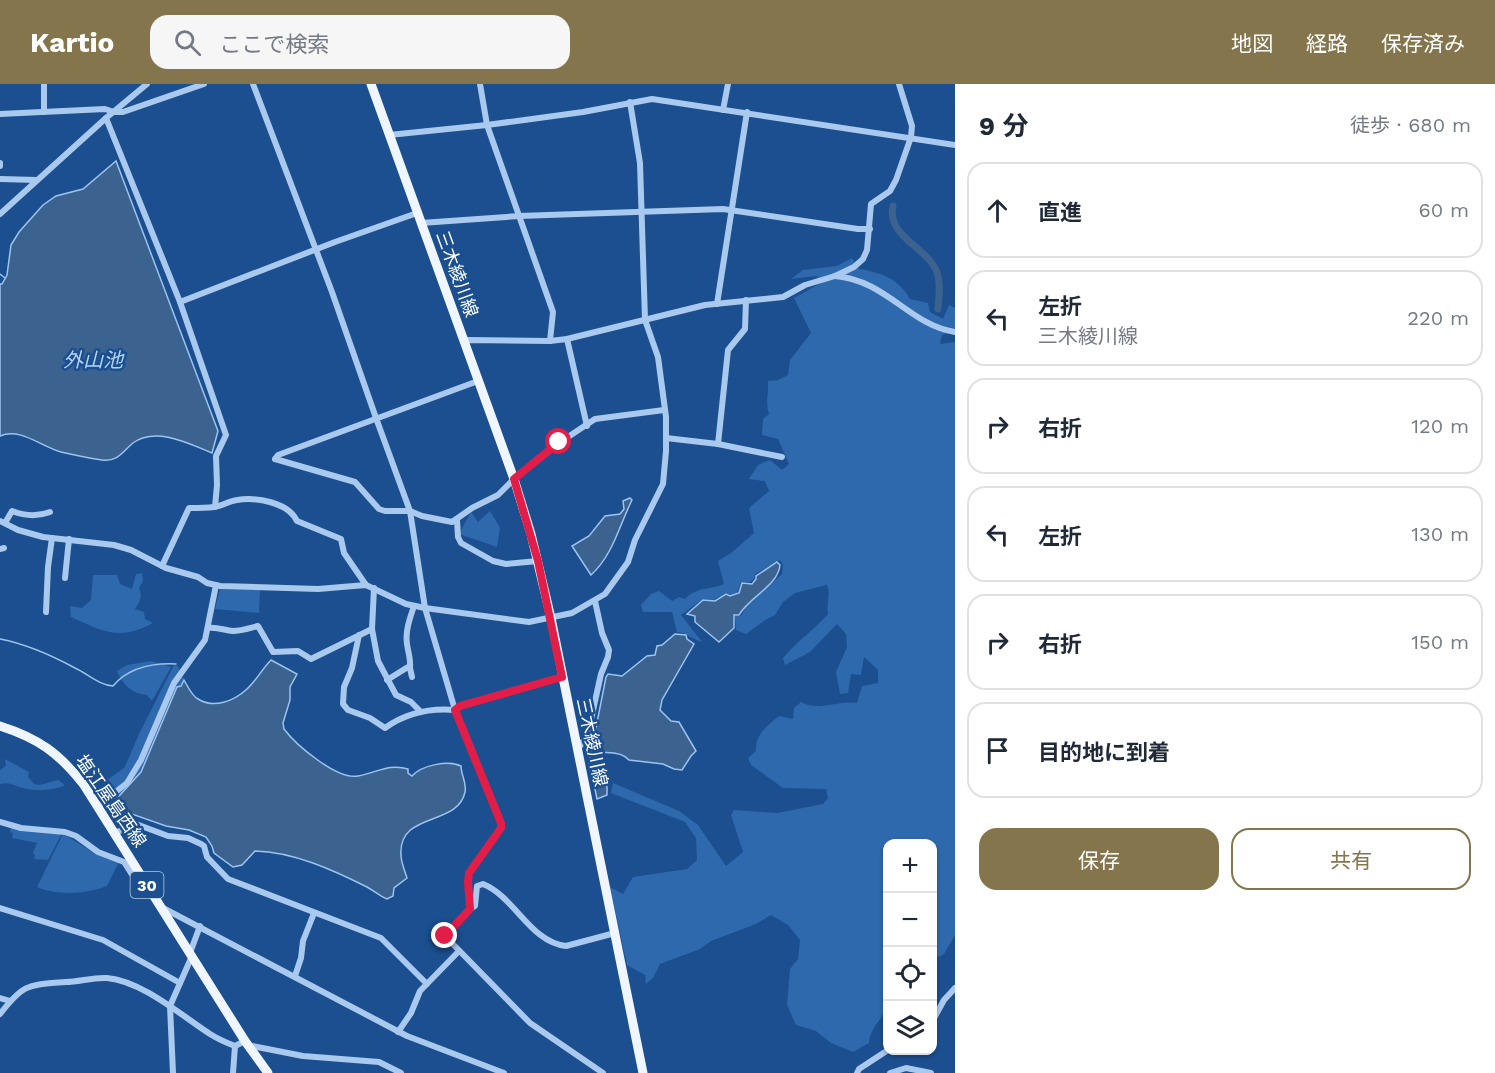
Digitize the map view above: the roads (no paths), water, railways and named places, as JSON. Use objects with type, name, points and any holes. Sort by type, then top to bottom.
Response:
[{"type":"main road","name":"三木綾川線","points":[[371,84],[514,479],[538,561],[643,1073]]},
{"type":"main road","name":"塩江屋島西線","points":[[0,726],[26,734],[50,748],[69,765],[115,832],[246,1043],[268,1073]]},
{"type":"street","points":[[44,84],[44,112]]},
{"type":"street","points":[[0,214],[106,117],[147,84]]},
{"type":"street","points":[[0,114],[105,109],[123,112],[204,84]]},
{"type":"street","points":[[253,84],[316,249],[410,510],[425,608],[455,710],[501,823],[501,828],[469,873],[470,909]]},
{"type":"street","points":[[480,84],[487,125],[553,312],[550,341]]},
{"type":"street","points":[[723,110],[728,84]]},
{"type":"street","points":[[464,341],[567,339],[717,303],[783,297],[805,285],[835,276],[854,267],[863,259],[867,250],[871,204],[890,191],[911,137],[912,126],[899,84]]},
{"type":"street","points":[[389,135],[583,112],[652,99],[955,145]]},
{"type":"street","points":[[50,512],[38,516],[25,516],[12,511],[3,522],[18,530],[52,538],[114,545],[131,550],[162,566],[216,585],[232,588],[318,589],[366,585],[414,606],[507,621],[529,622],[572,613],[605,594],[628,562],[635,540],[663,484],[666,438],[658,357],[645,320],[639,163],[630,102]]},
{"type":"street","points":[[717,303],[747,112]]},
{"type":"street","points":[[106,117],[180,302],[226,435],[216,456],[215,507]]},
{"type":"street","points":[[0,179],[37,180]]},
{"type":"street","points":[[180,302],[316,249],[419,218],[732,209],[870,229]]},
{"type":"street","points":[[835,276],[863,282],[889,295],[932,326],[955,332]]},
{"type":"street","points":[[718,444],[728,350],[745,329],[746,300]]},
{"type":"street","points":[[567,339],[587,426]]},
{"type":"street","points":[[478,381],[278,455],[274,459],[355,482],[378,509],[410,510],[445,522],[457,520],[472,508],[498,495],[559,442],[600,417],[664,410]]},
{"type":"street","points":[[666,438],[718,444],[782,457]]},
{"type":"street","points":[[162,566],[189,508],[215,507],[237,500],[266,502],[282,506],[294,514],[297,521],[341,539],[344,553],[366,585]]},
{"type":"street","points":[[457,520],[458,537],[461,543],[493,561],[507,564],[538,561]]},
{"type":"street","points":[[46,612],[52,538]]},
{"type":"street","points":[[65,578],[69,539]]},
{"type":"street","points":[[98,806],[133,776],[174,683],[205,640],[216,585]]},
{"type":"street","points":[[374,588],[372,629],[378,661],[396,695],[411,702],[421,712]]},
{"type":"street","points":[[577,751],[588,733],[601,674],[609,650],[602,633],[595,601]]},
{"type":"street","points":[[412,676],[406,642],[414,606]]},
{"type":"street","points":[[208,628],[239,631],[258,626],[273,652],[298,651],[311,659],[372,629]]},
{"type":"street","points":[[359,635],[352,669],[344,687],[344,707],[355,714],[370,718],[385,728],[399,718],[441,709],[455,710],[460,706],[562,677]]},
{"type":"street","points":[[387,680],[404,668],[410,668]]},
{"type":"street","points":[[0,822],[21,828],[45,828],[65,832],[98,852],[124,862],[138,884],[149,887]]},
{"type":"street","points":[[115,832],[135,824],[168,836],[188,838],[204,846],[207,857],[228,879],[381,938],[427,984]]},
{"type":"street","points":[[603,1073],[530,1023],[445,936],[475,906],[477,886],[483,884],[504,897],[530,926],[559,945],[566,946],[615,933]]},
{"type":"street","points":[[0,908],[103,940],[180,983]]},
{"type":"street","points":[[162,908],[399,1032],[504,1073]]},
{"type":"street","points":[[295,976],[303,942],[314,913]]},
{"type":"street","points":[[173,1073],[170,1006],[200,926]]},
{"type":"street","points":[[399,1032],[411,1013],[420,991],[459,951]]},
{"type":"street","points":[[0,1014],[10,1001],[26,987],[36,984],[106,978],[130,985],[170,1006],[212,1036],[235,1046],[246,1043],[303,1056],[380,1062],[401,1073]]},
{"type":"street","points":[[937,1015],[955,988]]},
{"type":"street","points":[[0,998],[10,1001]]},
{"type":"street","points":[[232,1073],[235,1046]]},
{"type":"street","points":[[857,1073],[859,1069],[883,1053]]},
{"type":"street","points":[[890,1073],[906,1068],[931,1073]]},
{"type":"water","name":"外山池","points":[[116,161],[218,431],[212,453],[173,438],[152,436],[133,443],[116,458],[102,460],[54,450],[15,434],[0,436],[0,284],[7,275],[11,245],[19,232],[43,205],[56,196],[83,189]]},
{"type":"water","points":[[630,498],[632,500],[605,559],[591,575],[572,546],[589,536],[605,516],[620,514],[624,509],[623,501]]},
{"type":"water","points":[[777,562],[780,565],[774,579],[739,615],[734,615],[734,628],[719,642],[695,622],[695,616],[687,614],[703,600],[715,601],[726,594],[730,596],[739,593],[742,583],[752,584],[756,576]]},
{"type":"water","points":[[675,634],[686,635],[687,639],[694,644],[662,700],[660,710],[671,721],[679,722],[696,751],[682,770],[663,764],[629,760],[623,755],[610,753],[598,753],[593,763],[589,763],[608,674],[622,676],[647,656],[655,655],[657,646],[662,645]]},
{"type":"water","points":[[271,660],[297,674],[290,687],[290,700],[283,723],[284,729],[307,752],[339,773],[358,776],[401,767],[408,769],[408,773],[412,776],[422,769],[435,765],[449,763],[461,766],[465,792],[460,803],[441,816],[418,825],[403,841],[401,858],[407,878],[394,888],[393,896],[387,899],[327,868],[299,858],[270,852],[255,851],[242,865],[233,867],[214,853],[206,837],[132,814],[127,819],[109,807],[141,772],[177,687],[181,686],[184,680],[192,694],[198,699],[211,703],[224,702],[247,689]]},
{"type":"water","points":[[601,773],[607,787],[607,795],[597,799],[593,779]]},
{"type":"waterway","points":[[893,206],[892,216],[901,233],[925,255],[937,272],[938,309]]},
{"type":"waterway","points":[[0,274],[5,278]]},
{"type":"waterway","points":[[0,639],[38,650],[98,681],[113,686],[126,674],[142,667],[176,664]]}]
